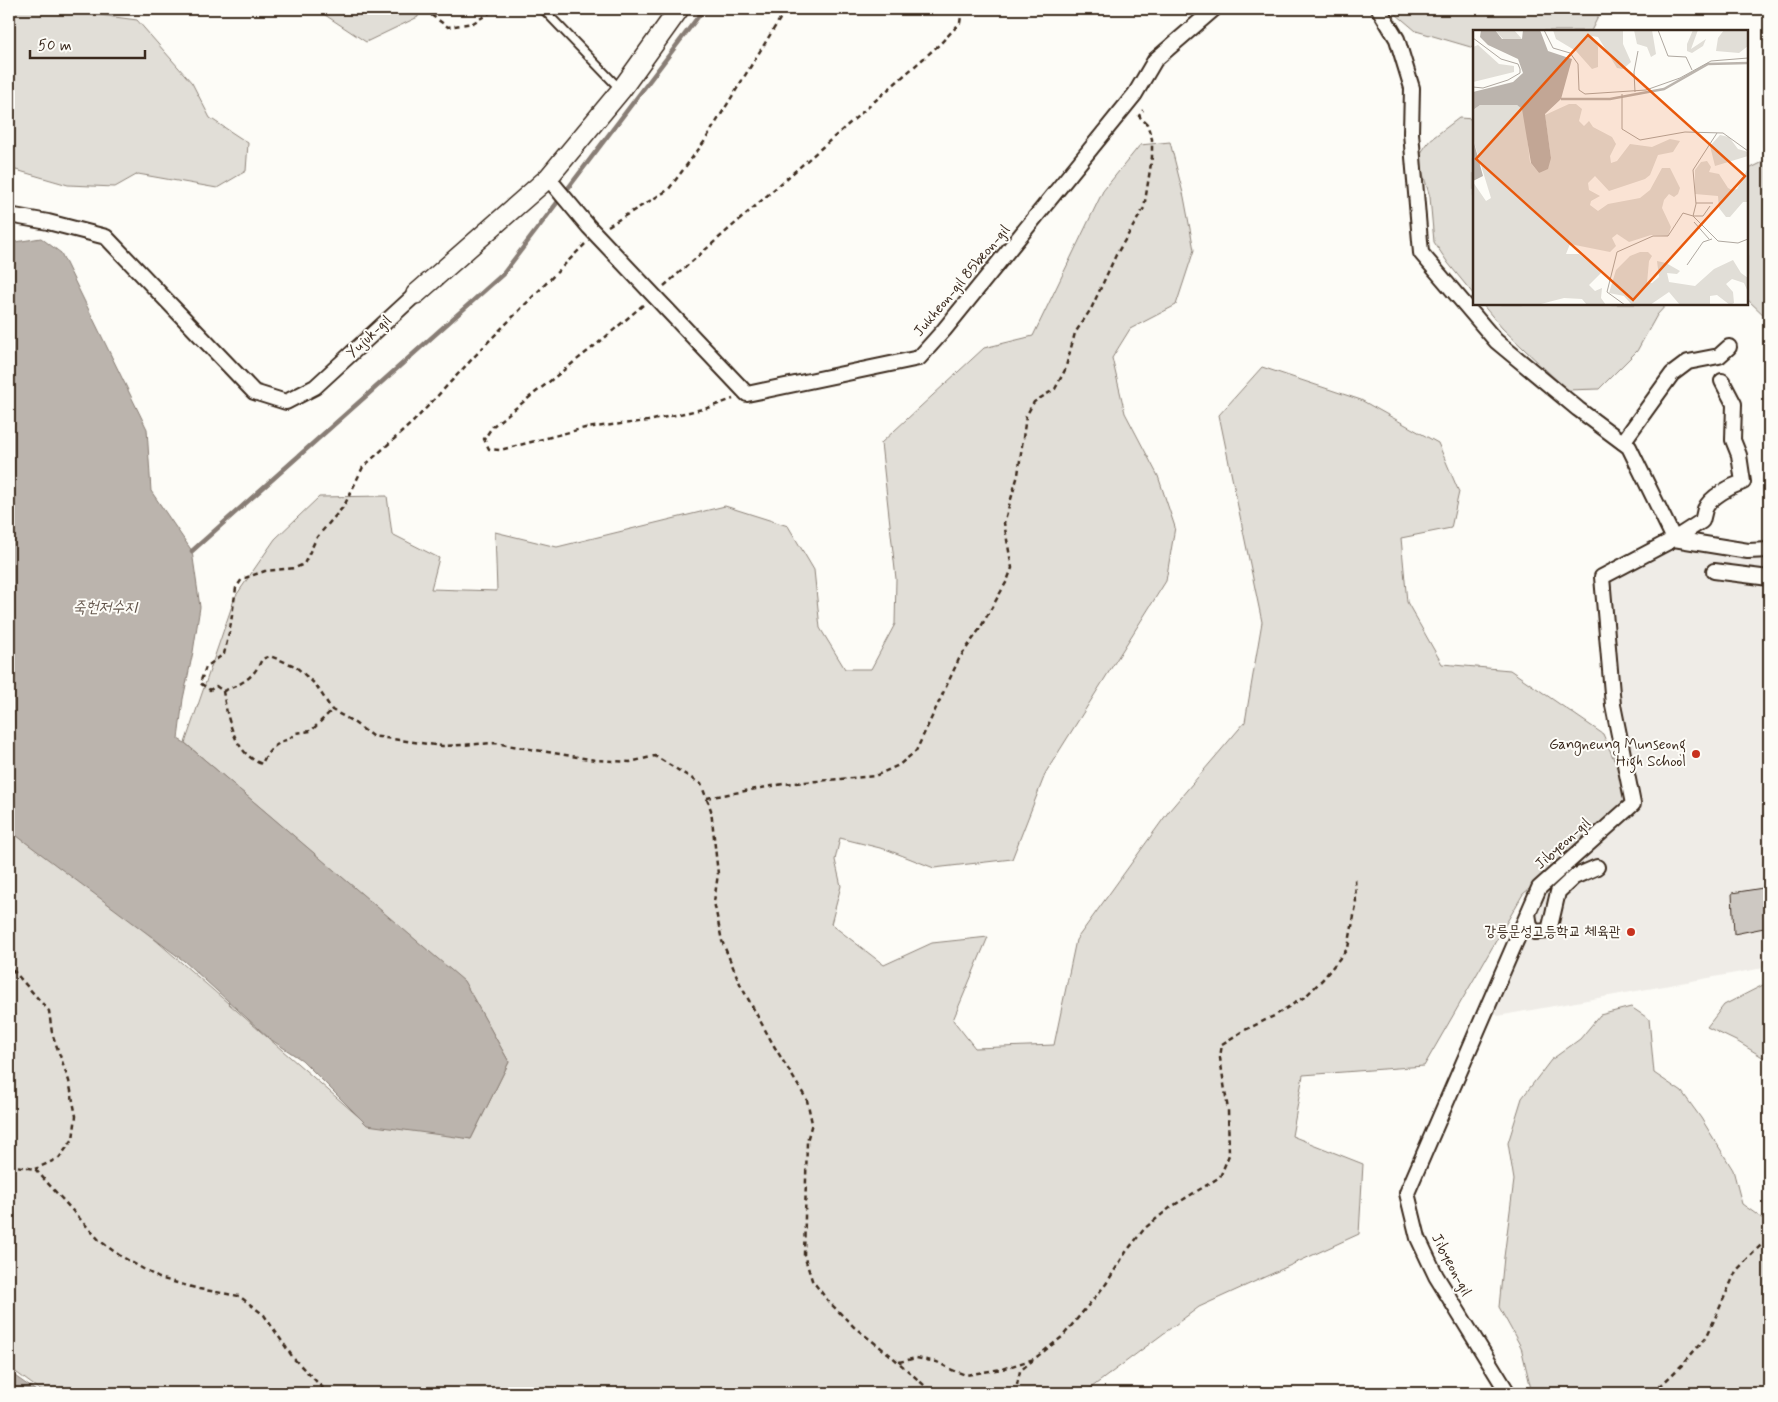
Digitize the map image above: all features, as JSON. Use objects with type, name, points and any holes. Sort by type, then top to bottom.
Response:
[{"type":"street","name":"Yujuk-gil","points":[[9,215],[48,222],[106,237],[254,392],[286,402],[315,388],[416,294],[554,185],[679,9]]},
{"type":"street","name":"Jukheon-gil 85beon-gil","points":[[747,394],[919,358],[944,330],[1135,94],[1155,60],[1214,9]]},
{"type":"street","points":[[1379,9],[1397,39],[1412,88],[1411,133],[1421,253],[1496,341],[1578,409],[1629,447],[1674,539]]},
{"type":"street","points":[[554,185],[589,227],[747,394]]},
{"type":"street","points":[[1623,442],[1672,374],[1688,362],[1719,356],[1729,347]]},
{"type":"street","points":[[1674,539],[1702,521],[1705,508],[1716,497],[1731,486],[1743,482],[1739,455],[1733,440],[1734,404],[1722,381]]},
{"type":"street","points":[[1674,539],[1748,551],[1769,550]]},
{"type":"street","name":"Jibyeon-gil","points":[[1508,1393],[1436,1276],[1418,1238],[1407,1193],[1539,888],[1633,804],[1613,705],[1602,577],[1674,539]]},
{"type":"street","points":[[1714,571],[1769,578]]},
{"type":"street","points":[[1528,914],[1530,926],[1535,932],[1548,931],[1558,892],[1574,877],[1597,867]]},
{"type":"lane","points":[[543,9],[621,90]]},
{"type":"path","points":[[425,9],[448,27],[473,22],[496,9]]},
{"type":"path","points":[[747,394],[707,408],[648,421],[585,428],[500,450],[489,449],[484,439],[493,426],[602,340],[940,44],[960,24],[962,9]]},
{"type":"path","points":[[707,798],[783,784],[875,776],[899,765],[916,751],[959,659],[979,630],[1008,581],[1012,568],[1004,523],[1018,476],[1026,416],[1034,402],[1055,389],[1065,370],[1075,333],[1091,309],[1116,255],[1144,208],[1152,158],[1152,139],[1147,124],[1139,116],[1144,106],[1135,94]]},
{"type":"path","points":[[332,710],[311,731],[295,733],[290,740],[279,743],[266,756],[262,764],[249,756],[238,743],[223,691],[216,686],[210,690],[200,683],[206,667],[224,654],[236,588],[242,579],[266,571],[295,568],[304,564],[317,538],[344,506],[364,467]]},
{"type":"path","points":[[223,691],[238,685],[257,672],[262,659],[270,656],[295,666],[316,685],[332,710],[372,736],[442,746],[495,742],[596,760],[630,762],[655,756],[701,784],[712,810],[718,874],[714,902],[722,941],[741,986],[774,1046],[807,1100],[812,1123],[807,1149],[804,1255],[812,1280],[828,1301],[854,1327],[899,1362],[934,1393]]},
{"type":"path","points":[[1013,1393],[1020,1371],[1062,1337],[1106,1284],[1126,1252],[1146,1228],[1171,1207],[1220,1177],[1229,1155],[1228,1110],[1220,1058],[1222,1044],[1306,996],[1323,979],[1348,948],[1356,904],[1355,877]]},
{"type":"path","points":[[9,962],[26,987],[49,1011],[52,1033],[69,1081],[76,1116],[73,1139],[59,1158],[36,1169],[9,1165]]},
{"type":"path","points":[[36,1169],[100,1241],[119,1255],[159,1278],[199,1289],[239,1296],[264,1315],[294,1359],[328,1393]]},
{"type":"path","points":[[1653,1393],[1682,1365],[1707,1336],[1736,1271],[1769,1239]]},
{"type":"path","points":[[899,1362],[916,1358],[937,1362],[966,1376],[1002,1369],[1034,1359]]},
{"type":"shaded area","points":[[9,9],[55,9],[137,20],[192,83],[210,118],[248,143],[246,171],[217,188],[138,174],[115,187],[68,185],[16,170],[9,172]]},
{"type":"shaded area","points":[[316,9],[419,9],[418,17],[366,42]]},
{"type":"shaded area","points":[[1390,9],[1602,9],[1592,30],[1473,30],[1473,48],[1416,31]]},
{"type":"shaded area","points":[[1459,118],[1473,119],[1473,294],[1434,242],[1430,197],[1418,157],[1430,140]]},
{"type":"shaded area","points":[[1170,142],[1184,197],[1194,250],[1176,305],[1130,329],[1112,358],[1125,413],[1158,476],[1175,527],[1166,581],[1046,772],[1012,859],[934,868],[888,850],[840,838],[835,860],[841,886],[831,924],[884,965],[932,943],[988,937],[953,1020],[975,1048],[1054,1045],[1076,940],[1169,811],[1245,722],[1262,622],[1219,415],[1262,367],[1361,400],[1438,443],[1459,492],[1451,528],[1401,538],[1407,602],[1442,664],[1510,670],[1603,734],[1633,804],[1523,894],[1424,1066],[1303,1075],[1292,1136],[1363,1164],[1359,1234],[1199,1307],[1084,1393],[44,1393],[9,1367],[9,830],[29,830],[359,1117],[471,1139],[509,1062],[464,982],[185,743],[235,597],[275,539],[319,497],[387,496],[392,534],[439,558],[431,589],[497,591],[495,532],[557,547],[725,506],[788,526],[814,570],[820,628],[845,669],[871,669],[895,624],[896,579],[881,443],[984,348],[1033,336],[1103,191],[1140,145]]},
{"type":"shaded area","points":[[1769,159],[1769,320],[1748,300],[1748,170]]},
{"type":"shaded area","points":[[1483,305],[1666,305],[1657,315],[1637,351],[1599,389],[1567,390],[1502,328]]},
{"type":"shaded area","name":"Gangneung Munseong High School","points":[[1674,539],[1769,550],[1769,967],[1498,1016],[1488,1007],[1539,888],[1633,804],[1602,577]]},
{"type":"shaded area","points":[[1769,982],[1769,1061],[1738,1042],[1707,1027],[1724,1005]]},
{"type":"shaded area","points":[[1631,1007],[1649,1019],[1654,1073],[1682,1092],[1701,1118],[1733,1170],[1742,1204],[1763,1219],[1769,1215],[1769,1393],[1532,1393],[1521,1347],[1499,1307],[1514,1180],[1508,1143],[1522,1098],[1551,1060],[1580,1039],[1600,1015]]},
{"type":"water","name":"죽헌저수지","points":[[41,238],[61,253],[147,429],[151,491],[192,551],[200,607],[183,699],[178,739],[464,981],[509,1062],[471,1139],[367,1125],[302,1060],[270,1039],[184,961],[9,830],[9,243]]},
{"type":"water","points":[[9,1372],[39,1393],[9,1393]]},
{"type":"building","points":[[1769,887],[1769,927],[1734,934],[1732,893]]},
{"type":"waterway","points":[[192,551],[503,274],[704,9]]},
{"type":"place","name":"Gangneung Munseong High School","points":[[1696,754]]},
{"type":"place","name":"강릉문성고등학교 체육관","points":[[1631,932]]}]
